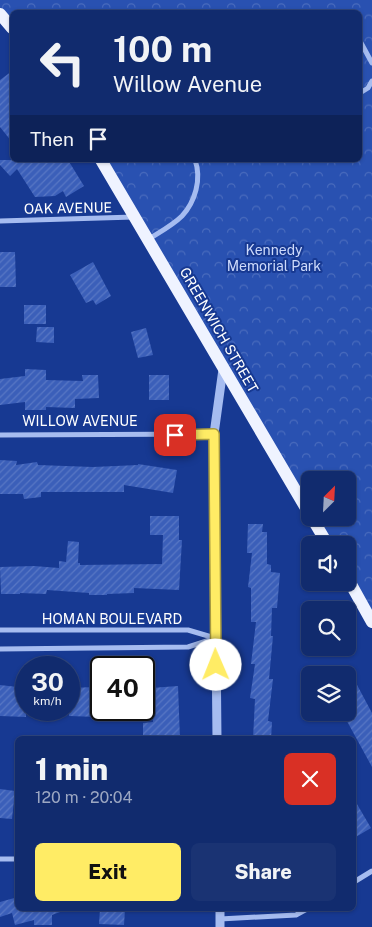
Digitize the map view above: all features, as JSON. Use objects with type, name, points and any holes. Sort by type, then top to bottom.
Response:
[{"type":"main road","points":[[0,14],[10,26]]},
{"type":"main road","name":"GREENWICH STREET","points":[[102,162],[301,499]]},
{"type":"main road","points":[[355,591],[372,622]]},
{"type":"street","points":[[362,45],[372,63]]},
{"type":"street","points":[[362,92],[368,88],[372,81]]},
{"type":"street","points":[[149,240],[182,216],[192,201],[198,183],[195,162]]},
{"type":"street","name":"OAK AVENUE","points":[[0,221],[136,217]]},
{"type":"street","points":[[217,736],[214,434],[224,369]]},
{"type":"street","name":"WILLOW AVENUE","points":[[0,435],[214,434]]},
{"type":"street","name":"HOMAN BOULEVARD","points":[[0,630],[188,630],[216,638]]},
{"type":"street","name":"HOMAN BOULEVARD","points":[[0,649],[188,647],[216,638]]},
{"type":"street","points":[[0,859],[15,859]]},
{"type":"street","points":[[356,881],[372,871]]},
{"type":"street","points":[[220,923],[296,915],[303,911]]},
{"type":"green space","name":"Kennedy Memorial Park","points":[[0,0],[372,0],[372,622],[355,591],[356,536],[323,536],[317,526],[356,526],[356,471],[301,471],[301,500],[102,162],[362,162],[362,10],[10,10],[10,26],[0,14]]},
{"type":"building","points":[[10,72],[10,140],[0,127],[0,80]]},
{"type":"building","points":[[0,160],[10,160],[10,162],[69,162],[84,186],[66,197],[63,191],[55,196],[35,197],[17,169],[10,176],[0,165]]},
{"type":"building","points":[[0,252],[15,252],[16,287],[0,287]]},
{"type":"building","points":[[93,262],[111,296],[96,305],[93,300],[86,303],[70,275]]},
{"type":"building","points":[[24,305],[46,305],[46,324],[24,324]]},
{"type":"building","points":[[37,327],[54,327],[54,343],[36,342]]},
{"type":"building","points":[[146,328],[153,355],[138,358],[131,332]]},
{"type":"building","points":[[25,369],[46,370],[46,380],[83,381],[82,375],[98,375],[99,398],[75,399],[75,408],[46,407],[46,410],[25,410],[25,402],[0,405],[0,379],[25,376]]},
{"type":"building","points":[[149,375],[169,375],[169,400],[149,400]]},
{"type":"building","points":[[0,460],[17,461],[16,465],[37,462],[38,465],[93,467],[138,464],[177,470],[173,493],[124,485],[124,492],[41,492],[41,497],[24,499],[23,494],[0,494]]},
{"type":"building","points":[[150,516],[179,516],[179,540],[182,540],[179,590],[134,588],[134,593],[107,595],[47,590],[46,594],[1,594],[0,567],[34,566],[59,568],[59,561],[66,562],[68,541],[79,542],[78,563],[80,565],[162,564],[163,535],[150,535]]},
{"type":"building","points":[[248,524],[263,524],[262,532],[267,532],[267,564],[271,565],[271,572],[280,573],[277,608],[272,608],[271,636],[273,636],[269,679],[273,679],[268,721],[272,722],[271,736],[253,736],[255,699],[250,698],[255,664],[251,664],[256,622],[251,622],[251,588],[248,587],[252,553],[247,553]]},
{"type":"building","points":[[356,683],[372,713],[372,767],[347,721],[356,721]]},
{"type":"building","points":[[0,685],[15,687],[15,717],[0,716]]},
{"type":"building","points":[[178,686],[180,736],[143,736],[143,723],[155,721],[155,688]]},
{"type":"building","points":[[90,687],[90,717],[80,716],[80,688]]},
{"type":"building","points":[[0,789],[15,791],[12,819],[0,818]]},
{"type":"building","points":[[356,802],[371,828],[356,837]]},
{"type":"building","points":[[15,898],[15,911],[60,912],[52,915],[52,925],[34,925],[34,920],[15,925],[12,913],[0,917],[0,902]]},
{"type":"building","points":[[100,911],[125,911],[124,925],[99,924]]},
{"type":"route","points":[[175,435],[214,434],[216,665]]}]
